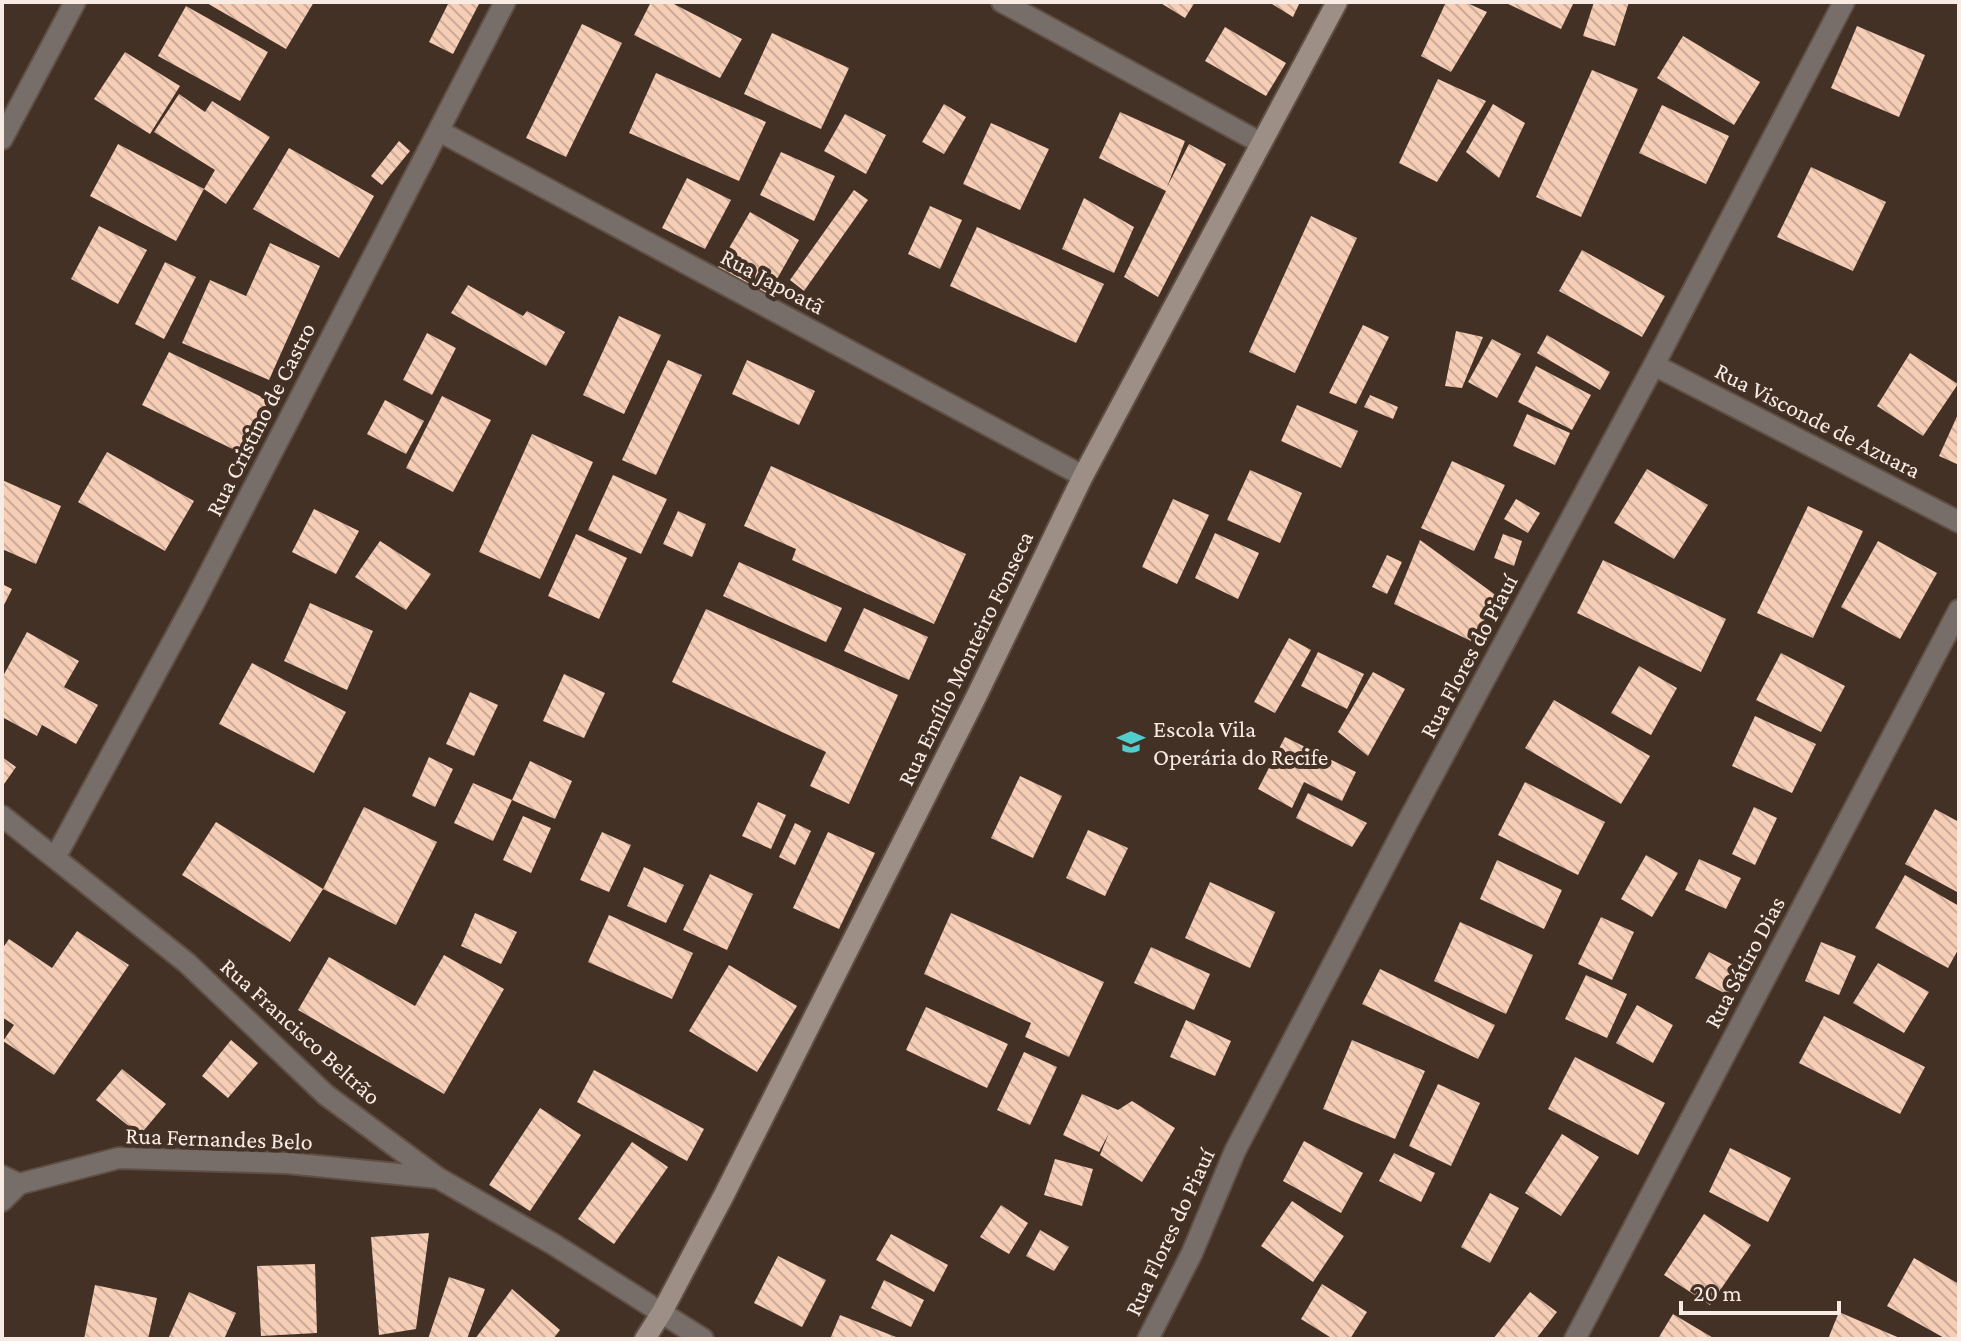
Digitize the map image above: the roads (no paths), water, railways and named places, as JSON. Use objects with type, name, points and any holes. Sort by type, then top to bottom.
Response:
[{"type":"main road","name":"Rua Emílio Monteiro Fonseca","points":[[645,1339],[662,1312],[970,710],[1083,476],[1337,2]]},
{"type":"street","points":[[2,139],[75,2]]},
{"type":"street","name":"Rua Cristino de Castro","points":[[55,858],[195,601],[505,2]]},
{"type":"street","points":[[1002,2],[1261,143]]},
{"type":"street","name":"Rua Flores do Piauí","points":[[1148,1339],[1192,1253],[1235,1151],[1844,2]]},
{"type":"street","name":"Rua Japoatã","points":[[439,131],[1083,476]]},
{"type":"street","name":"Rua Visconde de Azuara","points":[[1654,365],[1959,522]]},
{"type":"street","name":"Rua Sátiro Dias","points":[[1575,1339],[1959,610]]},
{"type":"street","name":"Rua Francisco Beltrão","points":[[2,816],[187,963],[326,1095],[438,1178],[553,1244],[703,1339]]},
{"type":"street","name":"Rua Fernandes Belo","points":[[11,1180],[119,1158],[287,1163],[438,1178]]},
{"type":"street","points":[[2,1201],[11,1180]]},
{"type":"place","name":"Escola Vila Operária do Recife","points":[[1131,742]]}]
